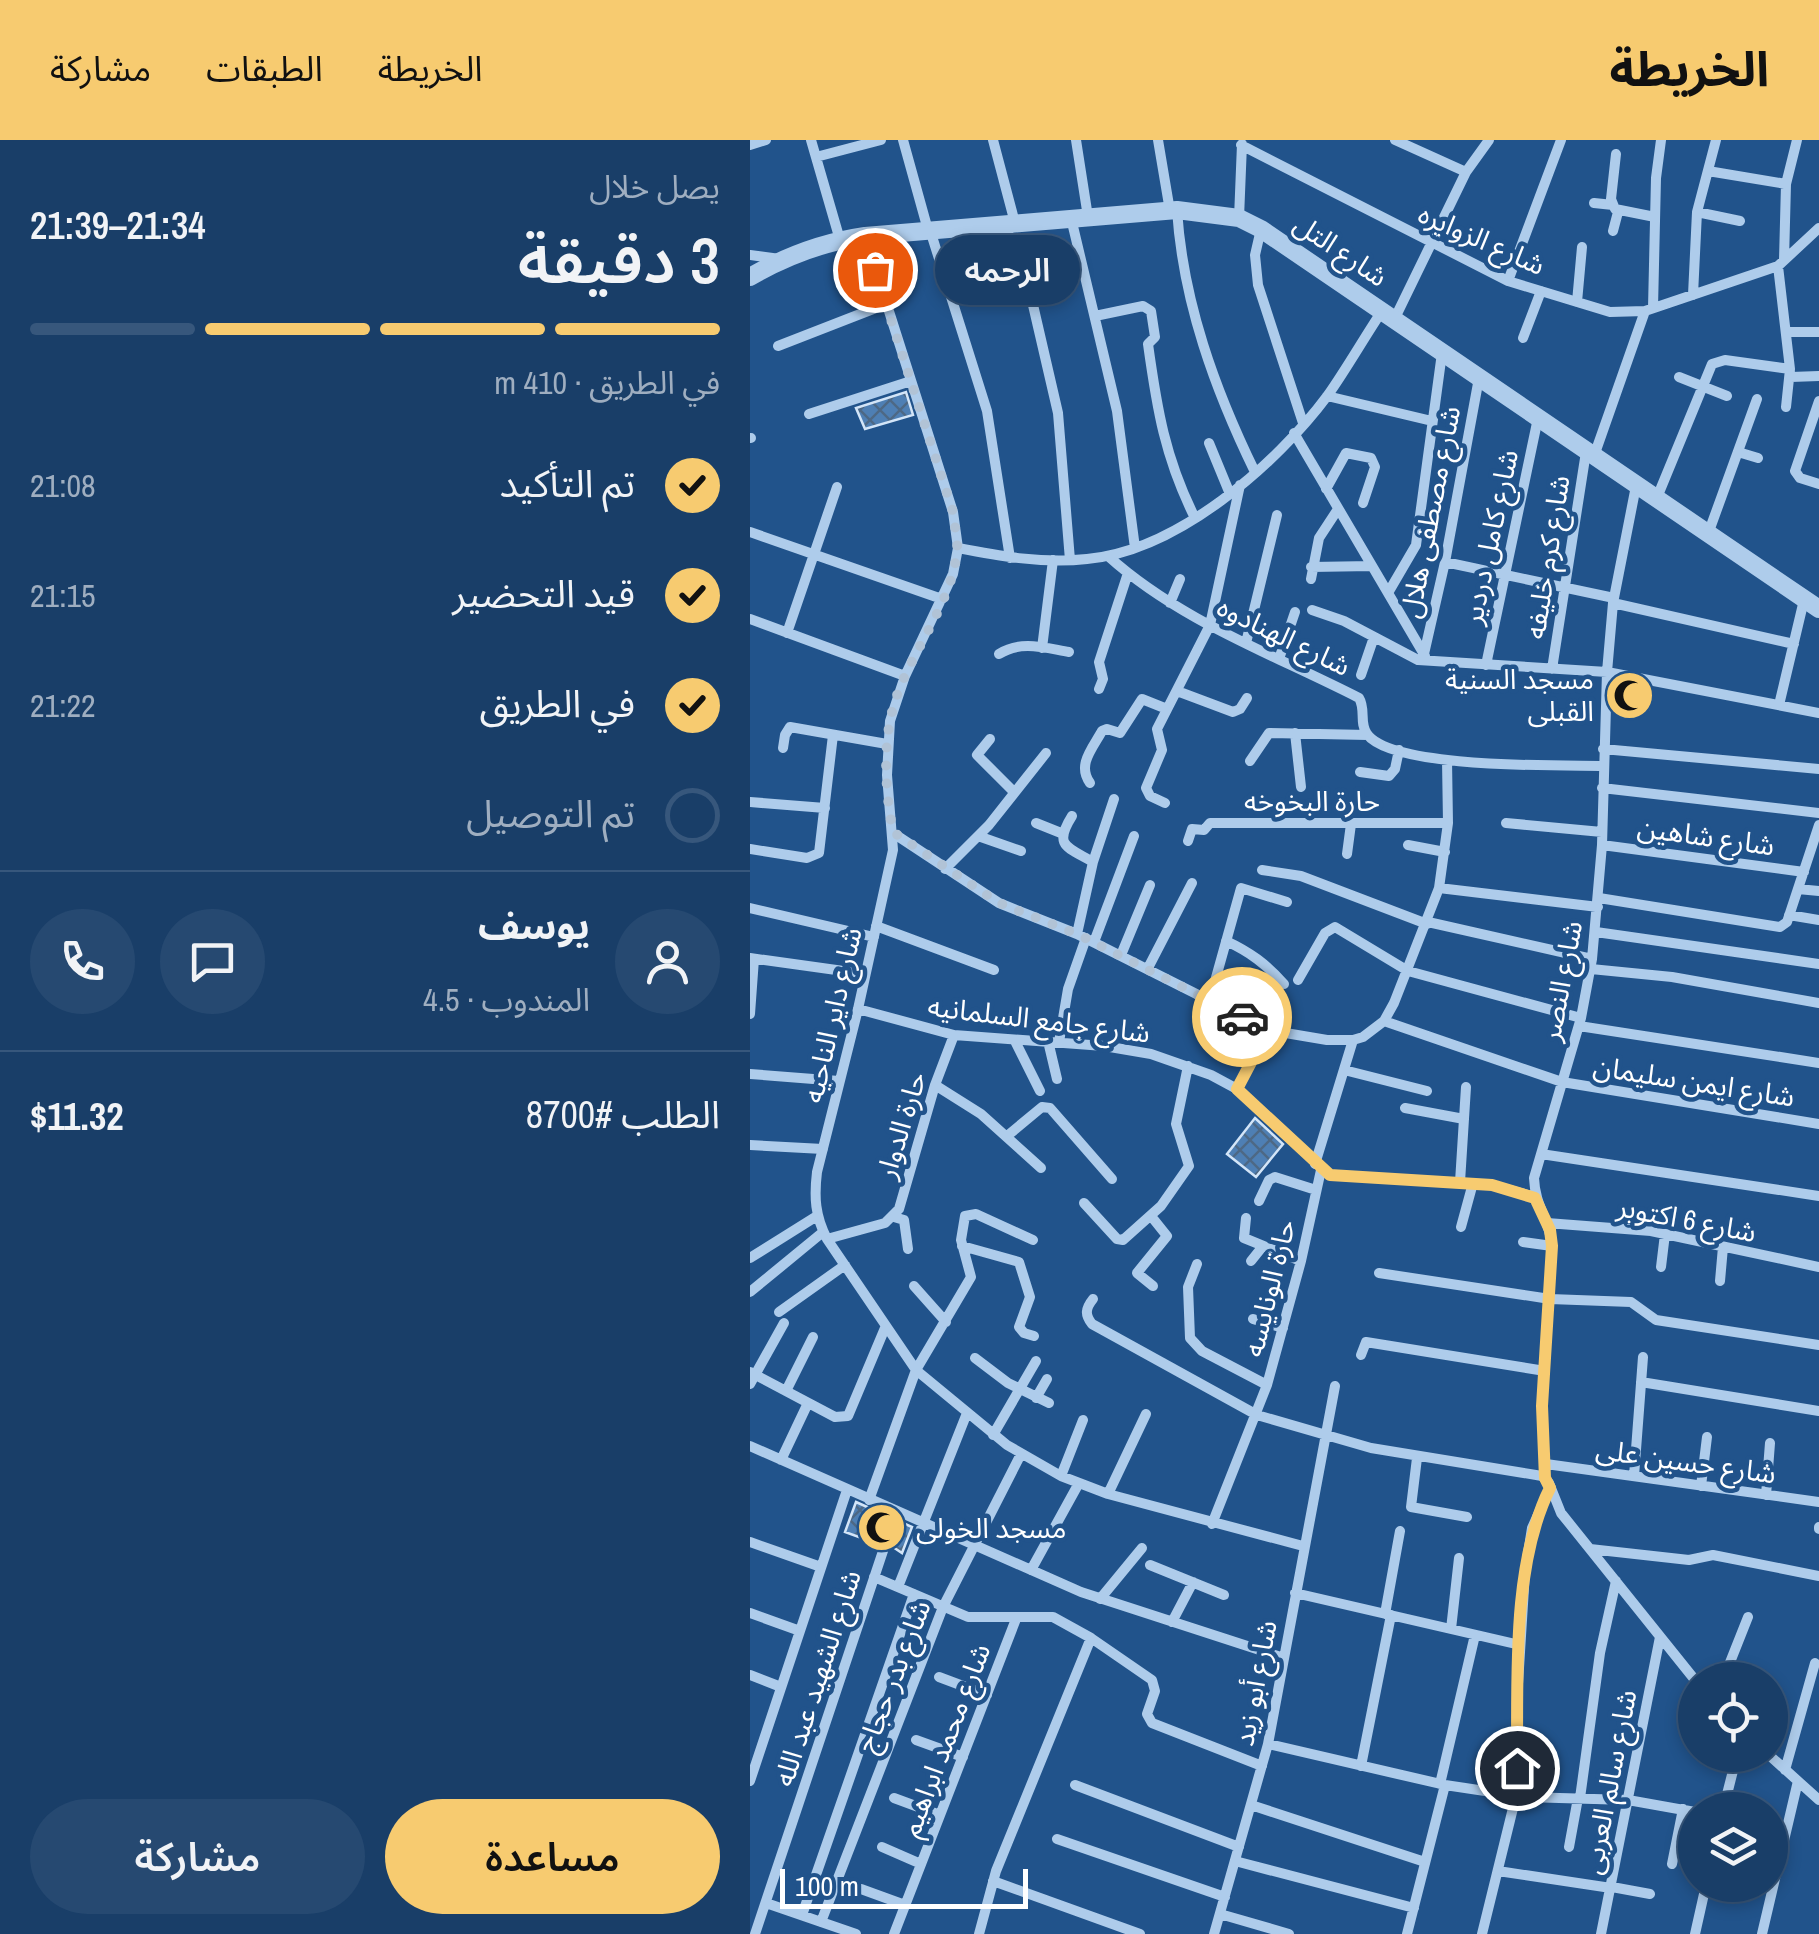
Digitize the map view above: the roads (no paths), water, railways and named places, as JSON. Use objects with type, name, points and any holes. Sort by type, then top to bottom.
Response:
[{"type":"street","points":[[750,145],[766,140]]},
{"type":"street","points":[[811,140],[840,240]]},
{"type":"street","points":[[816,157],[881,140]]},
{"type":"street","points":[[903,140],[987,411],[1010,558]]},
{"type":"street","points":[[992,140],[1058,413],[1070,560]]},
{"type":"street","points":[[1076,140],[1080,218],[1095,316],[1117,411],[1134,548]]},
{"type":"street","points":[[1158,140],[1191,305],[1227,412],[1254,472]]},
{"type":"street","points":[[1395,140],[1466,172]]},
{"type":"street","points":[[958,548],[1010,558],[1070,560],[1108,556],[1134,548],[1195,518],[1235,490],[1327,396],[1388,315],[1432,242],[1466,172],[1489,140]]},
{"type":"street","points":[[1508,281],[1561,140]]},
{"type":"street","name":"شارع كرم خليفه","points":[[1552,669],[1590,454],[1649,309],[1661,140]]},
{"type":"street","points":[[1693,294],[1698,212],[1716,140]]},
{"type":"street","points":[[1786,407],[1791,373],[1781,263],[1786,184],[1797,140]]},
{"type":"street","points":[[1239,218],[1242,143]]},
{"type":"street","name":"شارع الزوايره","points":[[1242,143],[1508,281],[1610,312],[1649,309],[1781,263],[1819,228]]},
{"type":"street","points":[[1613,231],[1616,154]]},
{"type":"street","points":[[1708,170],[1786,184]]},
{"type":"street","points":[[1594,203],[1654,217]]},
{"type":"street","name":"شارع التل","points":[[750,255],[781,259],[865,236],[1174,210],[1239,218],[1261,228],[1812,604]]},
{"type":"street","points":[[1698,212],[1740,221]]},
{"type":"street","points":[[1261,228],[1255,255],[1258,285],[1303,423]]},
{"type":"street","name":"شارع داير الناحيه","points":[[865,236],[953,512],[958,548],[953,574],[893,710],[887,744],[893,850],[823,1149],[814,1194],[817,1216],[825,1236],[916,1370],[993,1435],[1079,1484],[1212,1524],[1303,1546]]},
{"type":"street","points":[[1577,302],[1582,247]]},
{"type":"street","points":[[750,277],[781,259]]},
{"type":"street","points":[[1522,338],[1541,291]]},
{"type":"street","points":[[778,346],[886,304]]},
{"type":"street","points":[[1095,316],[1143,306],[1150,311],[1154,337],[1148,344],[1158,416],[1179,485],[1195,518]]},
{"type":"street","points":[[1786,332],[1819,332]]},
{"type":"street","points":[[1388,593],[1416,545],[1442,352]]},
{"type":"street","points":[[1656,500],[1712,364],[1718,361],[1819,376]]},
{"type":"street","points":[[1679,376],[1728,396]]},
{"type":"street","name":"شارع مصطفى هلال","points":[[1426,658],[1480,378]]},
{"type":"street","points":[[809,414],[911,381]]},
{"type":"street","points":[[1327,396],[1432,421]]},
{"type":"street","points":[[1708,534],[1757,398]]},
{"type":"street","points":[[1819,401],[1795,471],[1800,478],[1819,484]]},
{"type":"street","name":"شارع كامل دردير","points":[[1486,664],[1538,418]]},
{"type":"street","points":[[1294,433],[1426,658]]},
{"type":"street","points":[[1164,803],[1150,796],[1146,788],[1162,750],[1158,729],[1210,625],[1235,490],[1209,442]]},
{"type":"street","points":[[1738,452],[1758,458]]},
{"type":"street","points":[[1326,489],[1346,453],[1371,458],[1375,467],[1363,503]]},
{"type":"street","name":"شارع النصر","points":[[1535,1198],[1536,1165],[1580,1022],[1592,964],[1602,845],[1606,672],[1614,601],[1636,486]]},
{"type":"street","points":[[787,632],[837,487]]},
{"type":"street","points":[[1338,509],[1319,538],[1311,573],[1372,566]]},
{"type":"street","points":[[1246,643],[1278,515]]},
{"type":"street","points":[[750,532],[942,598]]},
{"type":"street","name":"شارع الهنادوه","points":[[1108,556],[1170,603],[1359,698],[1368,735]]},
{"type":"street","points":[[1042,648],[1053,560]]},
{"type":"street","points":[[1445,562],[1794,644]]},
{"type":"street","points":[[1207,570],[1221,574]]},
{"type":"street","points":[[1099,689],[1104,677],[1099,662],[1128,574]]},
{"type":"street","points":[[1170,603],[1180,578]]},
{"type":"street","points":[[1778,705],[1794,644],[1812,604]]},
{"type":"street","points":[[1312,610],[1374,637],[1408,657],[1606,672],[1819,713]]},
{"type":"street","points":[[1279,659],[1294,612]]},
{"type":"street","points":[[750,619],[905,676]]},
{"type":"street","points":[[1361,675],[1374,637]]},
{"type":"street","points":[[999,654],[1011,646],[1070,652]]},
{"type":"street","points":[[1178,690],[1233,712],[1247,698]]},
{"type":"street","points":[[1090,783],[1084,774],[1084,763],[1102,731],[1107,728],[1120,733],[1142,699],[1168,708]]},
{"type":"street","points":[[783,748],[784,735],[790,728],[887,744]]},
{"type":"street","points":[[1296,733],[1301,787]]},
{"type":"street","points":[[1250,760],[1267,734],[1296,733],[1368,735],[1399,750],[1447,760],[1603,766]]},
{"type":"street","points":[[750,848],[807,858],[818,853],[833,734]]},
{"type":"street","points":[[990,739],[977,754],[1014,792]]},
{"type":"street","points":[[1604,748],[1819,770]]},
{"type":"street","points":[[1360,772],[1388,776],[1396,768],[1399,750]]},
{"type":"street","points":[[946,869],[1046,753]]},
{"type":"street","points":[[893,832],[1010,908],[1085,938],[1274,1032],[1340,1042],[1363,1037],[1384,1020],[1427,923],[1439,888],[1445,852],[1447,760]]},
{"type":"street","points":[[1602,788],[1819,813]]},
{"type":"street","points":[[1085,938],[1093,862],[1114,800]]},
{"type":"street","points":[[750,802],[825,808]]},
{"type":"street","points":[[1061,832],[1072,816]]},
{"type":"street","points":[[1036,823],[1061,832]]},
{"type":"street","name":"حارة البخوخه","points":[[1188,840],[1192,829],[1204,830],[1210,823],[1448,823]]},
{"type":"street","points":[[1506,823],[1602,832]]},
{"type":"street","points":[[1347,854],[1351,824]]},
{"type":"street","points":[[1787,920],[1816,843],[1819,824]]},
{"type":"street","points":[[1061,832],[1065,846],[1093,862]]},
{"type":"street","points":[[978,836],[1021,851]]},
{"type":"street","points":[[1057,1078],[1054,1042],[1068,989],[1085,938],[1134,836]]},
{"type":"street","name":"شارع شاهين","points":[[1602,845],[1804,872]]},
{"type":"street","points":[[1408,846],[1445,852]]},
{"type":"street","points":[[1262,870],[1301,876],[1427,923],[1592,964],[1819,1003]]},
{"type":"street","points":[[1148,968],[1192,883]]},
{"type":"street","points":[[1121,956],[1150,886]]},
{"type":"street","points":[[1210,999],[1242,888],[1288,902]]},
{"type":"street","points":[[1439,888],[1819,920]]},
{"type":"street","points":[[1798,889],[1819,891]]},
{"type":"street","points":[[750,908],[875,932],[994,970]]},
{"type":"street","points":[[1298,980],[1325,933],[1336,927],[1408,971],[1580,1022],[1819,1063]]},
{"type":"street","points":[[1596,932],[1819,964]]},
{"type":"street","points":[[1226,941],[1248,951],[1284,984]]},
{"type":"street","points":[[750,1014],[752,959],[865,974]]},
{"type":"street","name":"شارع جامع السلمانيه","points":[[858,1009],[954,1035],[1151,1054],[1188,1066],[1237,1089],[1318,1167]]},
{"type":"street","name":"شارع ايمن سليمان","points":[[1384,1020],[1562,1082],[1819,1124]]},
{"type":"street","points":[[1237,1089],[1274,1032]]},
{"type":"street","name":"حارة الدوار","points":[[825,1236],[886,1223],[894,1217],[954,1035]]},
{"type":"street","points":[[1016,1040],[1040,1091]]},
{"type":"street","name":"حارة الونايسه","points":[[1212,1524],[1267,1385],[1301,1262],[1318,1167],[1353,1040]]},
{"type":"street","points":[[1084,1204],[1120,1240],[1150,1216],[1189,1166],[1176,1124],[1188,1066]]},
{"type":"street","points":[[1344,1070],[1427,1092]]},
{"type":"street","points":[[750,1074],[838,1081]]},
{"type":"street","points":[[936,1085],[1007,1136],[1041,1168]]},
{"type":"street","points":[[1461,1227],[1466,1183],[1466,1087]]},
{"type":"street","points":[[1007,1136],[1042,1107],[1050,1108],[1112,1179]]},
{"type":"street","points":[[1405,1108],[1464,1119]]},
{"type":"street","points":[[751,1149],[823,1149]]},
{"type":"street","points":[[1540,1154],[1819,1196]]},
{"type":"street","points":[[1318,1167],[1340,1178],[1492,1185],[1535,1198],[1552,1246],[1542,1425],[1548,1483],[1561,1513],[1680,1662]]},
{"type":"street","points":[[1259,1201],[1268,1180],[1275,1176],[1316,1190]]},
{"type":"street","points":[[868,1500],[916,1370],[971,1277],[962,1246],[963,1220],[968,1213],[1033,1240]]},
{"type":"street","points":[[750,1258],[817,1216]]},
{"type":"street","points":[[1150,1216],[1167,1236],[1137,1273],[1153,1286]]},
{"type":"street","points":[[894,1217],[904,1220],[908,1249]]},
{"type":"street","points":[[1246,1218],[1244,1238],[1301,1262]]},
{"type":"street","name":"شارع 6 اكتوبر","points":[[1546,1222],[1665,1234],[1819,1267]]},
{"type":"street","points":[[1661,1268],[1665,1234]]},
{"type":"street","points":[[750,1292],[825,1236]]},
{"type":"street","points":[[1522,1242],[1552,1246]]},
{"type":"street","points":[[962,1246],[1019,1262],[1030,1297],[1019,1327],[1024,1334],[1034,1336]]},
{"type":"street","points":[[1251,1262],[1263,1246]]},
{"type":"street","points":[[1720,1280],[1723,1247]]},
{"type":"street","points":[[1197,1264],[1188,1288],[1190,1338],[1202,1352],[1267,1385]]},
{"type":"street","points":[[844,1265],[781,1317],[752,1377],[835,1417],[848,1416],[885,1328]]},
{"type":"street","points":[[1378,1273],[1550,1299],[1630,1302],[1649,1317],[1819,1345]]},
{"type":"street","points":[[914,1286],[946,1322]]},
{"type":"street","points":[[1093,1299],[1086,1307],[1086,1317],[1092,1324],[1257,1415],[1417,1458],[1537,1474],[1548,1483]]},
{"type":"street","points":[[1253,1319],[1283,1328]]},
{"type":"street","points":[[786,1391],[813,1337]]},
{"type":"street","points":[[1361,1355],[1366,1342],[1545,1372]]},
{"type":"street","points":[[1634,1476],[1643,1357]]},
{"type":"street","points":[[975,1358],[1020,1390],[1050,1404]]},
{"type":"street","points":[[993,1435],[1036,1361]]},
{"type":"street","points":[[1036,1398],[1046,1379]]},
{"type":"street","points":[[1641,1382],[1819,1411]]},
{"type":"street","name":"شارع أبو زيد","points":[[1214,1934],[1268,1744],[1335,1386]]},
{"type":"street","points":[[781,1460],[808,1403]]},
{"type":"street","points":[[898,1587],[966,1413]]},
{"type":"street","points":[[1108,1494],[1146,1414]]},
{"type":"street","points":[[1061,1476],[1083,1420]]},
{"type":"street","points":[[1701,1486],[1707,1436]]},
{"type":"street","points":[[1766,1495],[1770,1444]]},
{"type":"street","points":[[750,1446],[1100,1598],[1284,1658]]},
{"type":"street","name":"شارع بدر حجاج","points":[[821,1922],[943,1607],[1021,1454]]},
{"type":"street","points":[[1417,1458],[1411,1508],[1467,1517]]},
{"type":"street","name":"شارع حسين على","points":[[1546,1464],[1819,1502]]},
{"type":"street","points":[[1482,1934],[1516,1796],[1520,1646],[1528,1550],[1548,1483]]},
{"type":"street","points":[[1031,1570],[1079,1484]]},
{"type":"street","points":[[750,1781],[847,1490]]},
{"type":"street","points":[[1362,1766],[1400,1531]]},
{"type":"street","points":[[750,1542],[821,1568]]},
{"type":"street","points":[[1100,1598],[1142,1548]]},
{"type":"street","points":[[1590,1548],[1689,1560],[1713,1555],[1819,1576]]},
{"type":"street","name":"شارع الشهيد عبد الله","points":[[755,1934],[883,1551]]},
{"type":"street","points":[[1451,1629],[1459,1558]]},
{"type":"street","points":[[1150,1565],[1224,1595]]},
{"type":"street","points":[[874,1577],[968,1617],[1016,1619],[1046,1615],[1091,1638],[1154,1683],[1148,1720],[1262,1766]]},
{"type":"street","points":[[1569,1847],[1600,1653],[1616,1581]]},
{"type":"street","points":[[1172,1622],[1193,1582]]},
{"type":"street","points":[[1296,1592],[1520,1646]]},
{"type":"street","points":[[802,1915],[914,1594]]},
{"type":"street","points":[[750,1614],[800,1632]]},
{"type":"street","points":[[1730,1662],[1748,1618]]},
{"type":"street","name":"شارع محمد ابراهيم","points":[[894,1934],[1016,1619]]},
{"type":"street","points":[[1408,1934],[1475,1635]]},
{"type":"street","points":[[979,1934],[994,1881],[1091,1638]]},
{"type":"street","name":"شارع سالم العربى","points":[[1600,1934],[1660,1638]]},
{"type":"street","points":[[1788,1763],[1815,1664]]},
{"type":"street","points":[[750,1675],[782,1687]]},
{"type":"street","points":[[940,1678],[987,1695]]},
{"type":"street","points":[[916,1740],[963,1757]]},
{"type":"street","points":[[1268,1744],[1442,1785],[1516,1796],[1628,1800],[1678,1808]]},
{"type":"street","points":[[1788,1772],[1819,1800]]},
{"type":"street","points":[[1762,1934],[1798,1780]]},
{"type":"street","points":[[1075,1785],[1239,1847]]},
{"type":"street","points":[[894,1798],[940,1815]]},
{"type":"street","points":[[1251,1805],[1426,1862]]},
{"type":"street","points":[[1057,1839],[1225,1897]]},
{"type":"street","points":[[1672,1864],[1678,1845]]},
{"type":"street","points":[[882,1847],[922,1864]]},
{"type":"street","points":[[1235,1861],[1414,1908]]},
{"type":"street","points":[[1498,1871],[1650,1894]]},
{"type":"street","points":[[994,1881],[1140,1934]]},
{"type":"street","points":[[861,1889],[905,1906]]},
{"type":"street","points":[[1695,1934],[1702,1902]]},
{"type":"street","points":[[766,1903],[836,1931],[856,1934]]},
{"type":"street","points":[[1220,1914],[1288,1934]]},
{"type":"place","name":"الرحمه","points":[[875,270]]},
{"type":"place","name":"مسجد السنية القبلى","points":[[1629,695]]},
{"type":"place","name":"مسجد الخولى","points":[[881,1528]]}]
